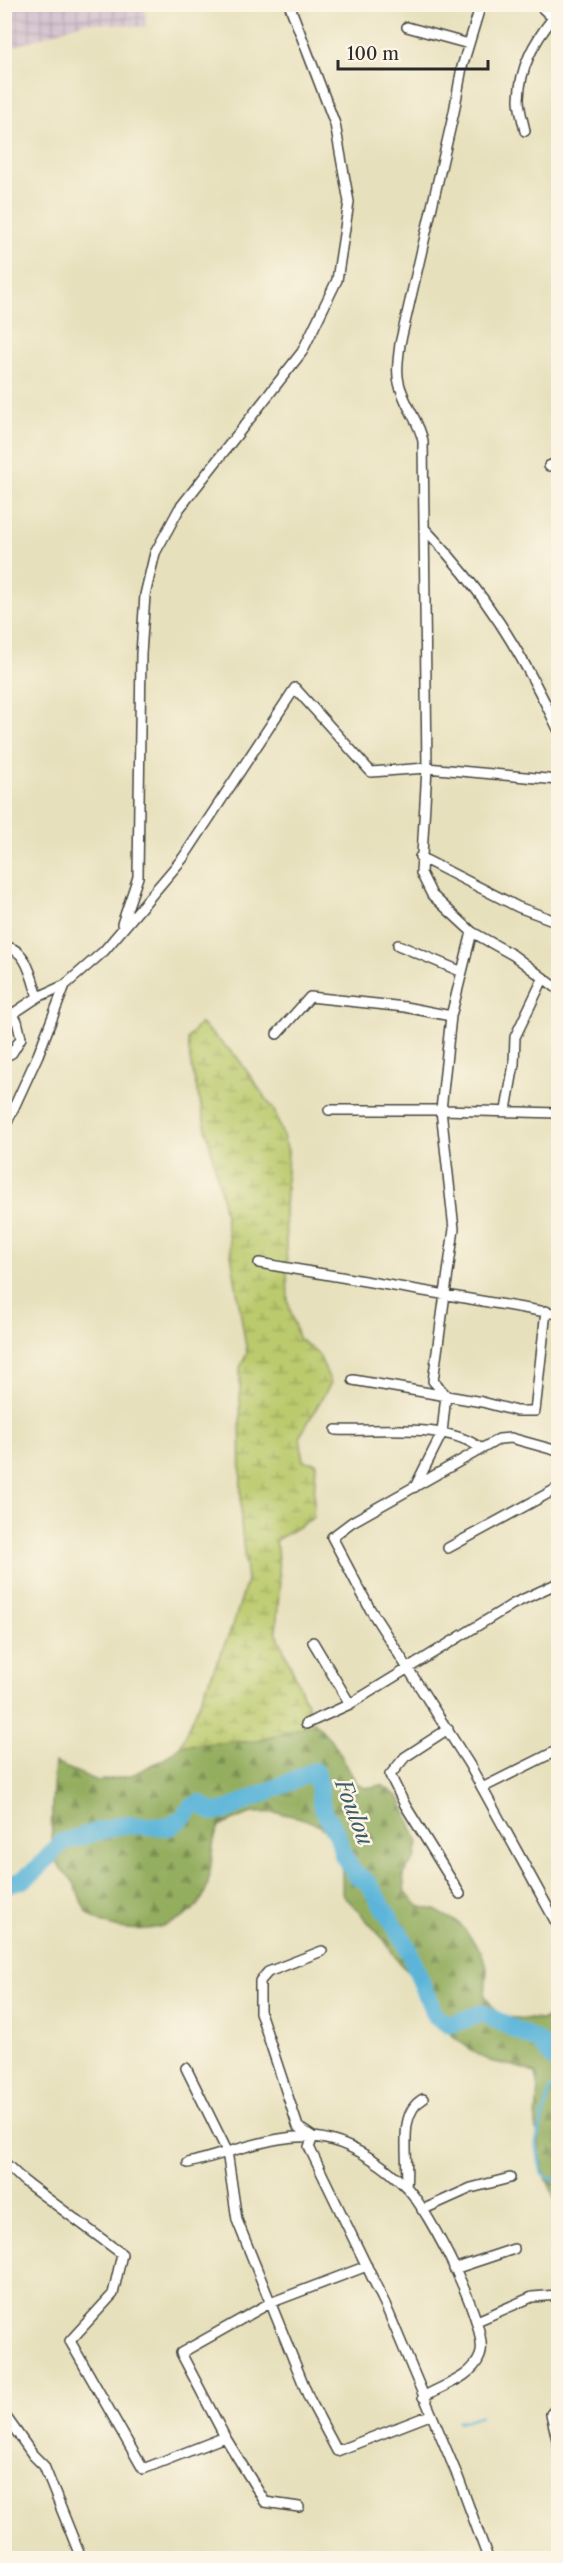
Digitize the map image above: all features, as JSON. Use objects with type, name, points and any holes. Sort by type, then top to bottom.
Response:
[{"type":"street","points":[[118,932],[138,877],[141,654],[146,595],[155,554],[179,509],[302,352],[337,280],[349,202],[335,124],[289,4]]},
{"type":"street","points":[[481,4],[462,67],[454,112],[400,344],[397,373],[402,392],[420,426],[423,441],[427,768],[420,857],[421,873],[432,895],[472,932],[513,954],[558,989]]},
{"type":"street","points":[[525,131],[519,100],[526,60],[534,42],[556,21],[538,4]]},
{"type":"street","points":[[407,27],[470,44]]},
{"type":"street","points":[[549,466],[558,462]]},
{"type":"street","points":[[424,528],[473,583],[514,641],[558,729]]},
{"type":"street","points":[[5,1058],[18,1046],[21,1038],[17,1021],[8,1014],[64,986],[104,951],[183,858],[295,688],[371,772],[427,768],[558,780]]},
{"type":"street","points":[[420,857],[518,907],[558,922]]},
{"type":"street","points":[[415,1487],[442,1433],[446,1395],[434,1381],[454,1229],[441,1110],[451,1017],[460,971],[472,932]]},
{"type":"street","points":[[398,945],[460,971]]},
{"type":"street","points":[[4,947],[17,952],[25,960],[38,997]]},
{"type":"street","points":[[506,1110],[515,1037],[543,979]]},
{"type":"street","points":[[4,1129],[38,1055],[64,986]]},
{"type":"street","points":[[277,1034],[310,997],[405,1007],[451,1017]]},
{"type":"street","points":[[329,1110],[506,1110],[558,1113]]},
{"type":"street","points":[[259,1263],[558,1314]]},
{"type":"street","points":[[353,1380],[446,1395],[516,1411],[535,1412],[546,1311]]},
{"type":"street","points":[[336,1430],[442,1433],[469,1439],[480,1448]]},
{"type":"street","points":[[558,1451],[511,1438],[499,1439],[352,1522],[332,1537],[370,1609],[448,1729],[558,1926]]},
{"type":"street","points":[[448,1548],[558,1489]]},
{"type":"street","points":[[306,1724],[350,1704],[513,1604],[558,1583]]},
{"type":"street","points":[[313,1642],[350,1704]]},
{"type":"street","points":[[448,1729],[405,1757],[390,1775],[405,1805],[460,1894]]},
{"type":"street","points":[[482,1788],[558,1750]]},
{"type":"street","points":[[322,1951],[268,1972],[260,1980],[258,1994],[260,2012],[296,2120],[304,2132],[360,2153],[406,2186],[422,2210],[472,2304],[482,2353],[471,2371],[423,2397]]},
{"type":"street","points":[[186,2068],[227,2151],[237,2220],[309,2397],[337,2451],[430,2415]]},
{"type":"street","points":[[406,2186],[408,2165],[406,2126],[412,2107],[423,2099]]},
{"type":"street","points":[[188,2163],[227,2151],[313,2137]]},
{"type":"street","points":[[313,2137],[309,2147],[367,2266],[458,2477],[488,2559]]},
{"type":"street","points":[[4,2162],[24,2181],[122,2254],[113,2294],[70,2341],[143,2469],[225,2437]]},
{"type":"street","points":[[422,2210],[471,2188],[510,2178]]},
{"type":"street","points":[[454,2270],[514,2249]]},
{"type":"street","points":[[299,2507],[264,2502],[225,2437],[181,2353],[270,2303],[367,2266]]},
{"type":"street","points":[[477,2321],[532,2296],[558,2295]]},
{"type":"street","points":[[558,2406],[551,2414],[558,2444]]},
{"type":"street","points":[[4,2414],[33,2456],[44,2466],[81,2559]]},
{"type":"street","points":[[550,2559],[558,2555]]},
{"type":"shaded area","points":[[4,5],[145,5],[146,27],[85,22],[5,50]]},
{"type":"green space","points":[[200,1023],[237,1057],[274,1110],[288,1151],[285,1210],[288,1302],[298,1338],[319,1355],[331,1383],[300,1436],[303,1461],[316,1463],[313,1518],[276,1540],[280,1580],[276,1631],[315,1723],[258,1741],[181,1745],[233,1625],[247,1581],[241,1524],[240,1368],[247,1353],[221,1192],[190,1060],[188,1038]]},
{"type":"green space","points":[[315,1723],[334,1743],[357,1784],[365,1788],[382,1785],[400,1798],[418,1842],[415,1859],[403,1874],[405,1892],[418,1906],[435,1910],[460,1924],[481,1951],[487,1968],[485,1996],[496,2012],[504,2017],[542,2020],[558,2011],[558,2206],[543,2170],[536,2124],[538,2083],[536,2074],[484,2058],[442,2026],[433,2012],[431,1993],[399,1963],[385,1941],[342,1893],[340,1857],[336,1843],[326,1831],[307,1820],[275,1813],[250,1814],[220,1825],[213,1845],[207,1887],[197,1906],[174,1922],[144,1929],[113,1926],[99,1921],[88,1913],[70,1877],[56,1862],[51,1825],[55,1763],[98,1781],[130,1776],[164,1759],[181,1745],[258,1741]]},
{"type":"waterway","name":"Foulou","points":[[4,1885],[21,1881],[38,1868],[62,1842],[121,1825],[169,1827],[181,1819],[191,1807],[199,1803],[213,1812],[224,1811],[314,1771],[317,1773],[322,1808],[338,1836],[343,1855],[356,1875],[368,1883],[406,1944],[435,2016],[448,2024],[453,2024],[482,2013],[538,2041],[555,2060],[558,2060]]},
{"type":"waterway","points":[[558,2078],[551,2088],[536,2143],[542,2174],[558,2182]]},
{"type":"waterway","points":[[458,2421],[480,2416]]}]
